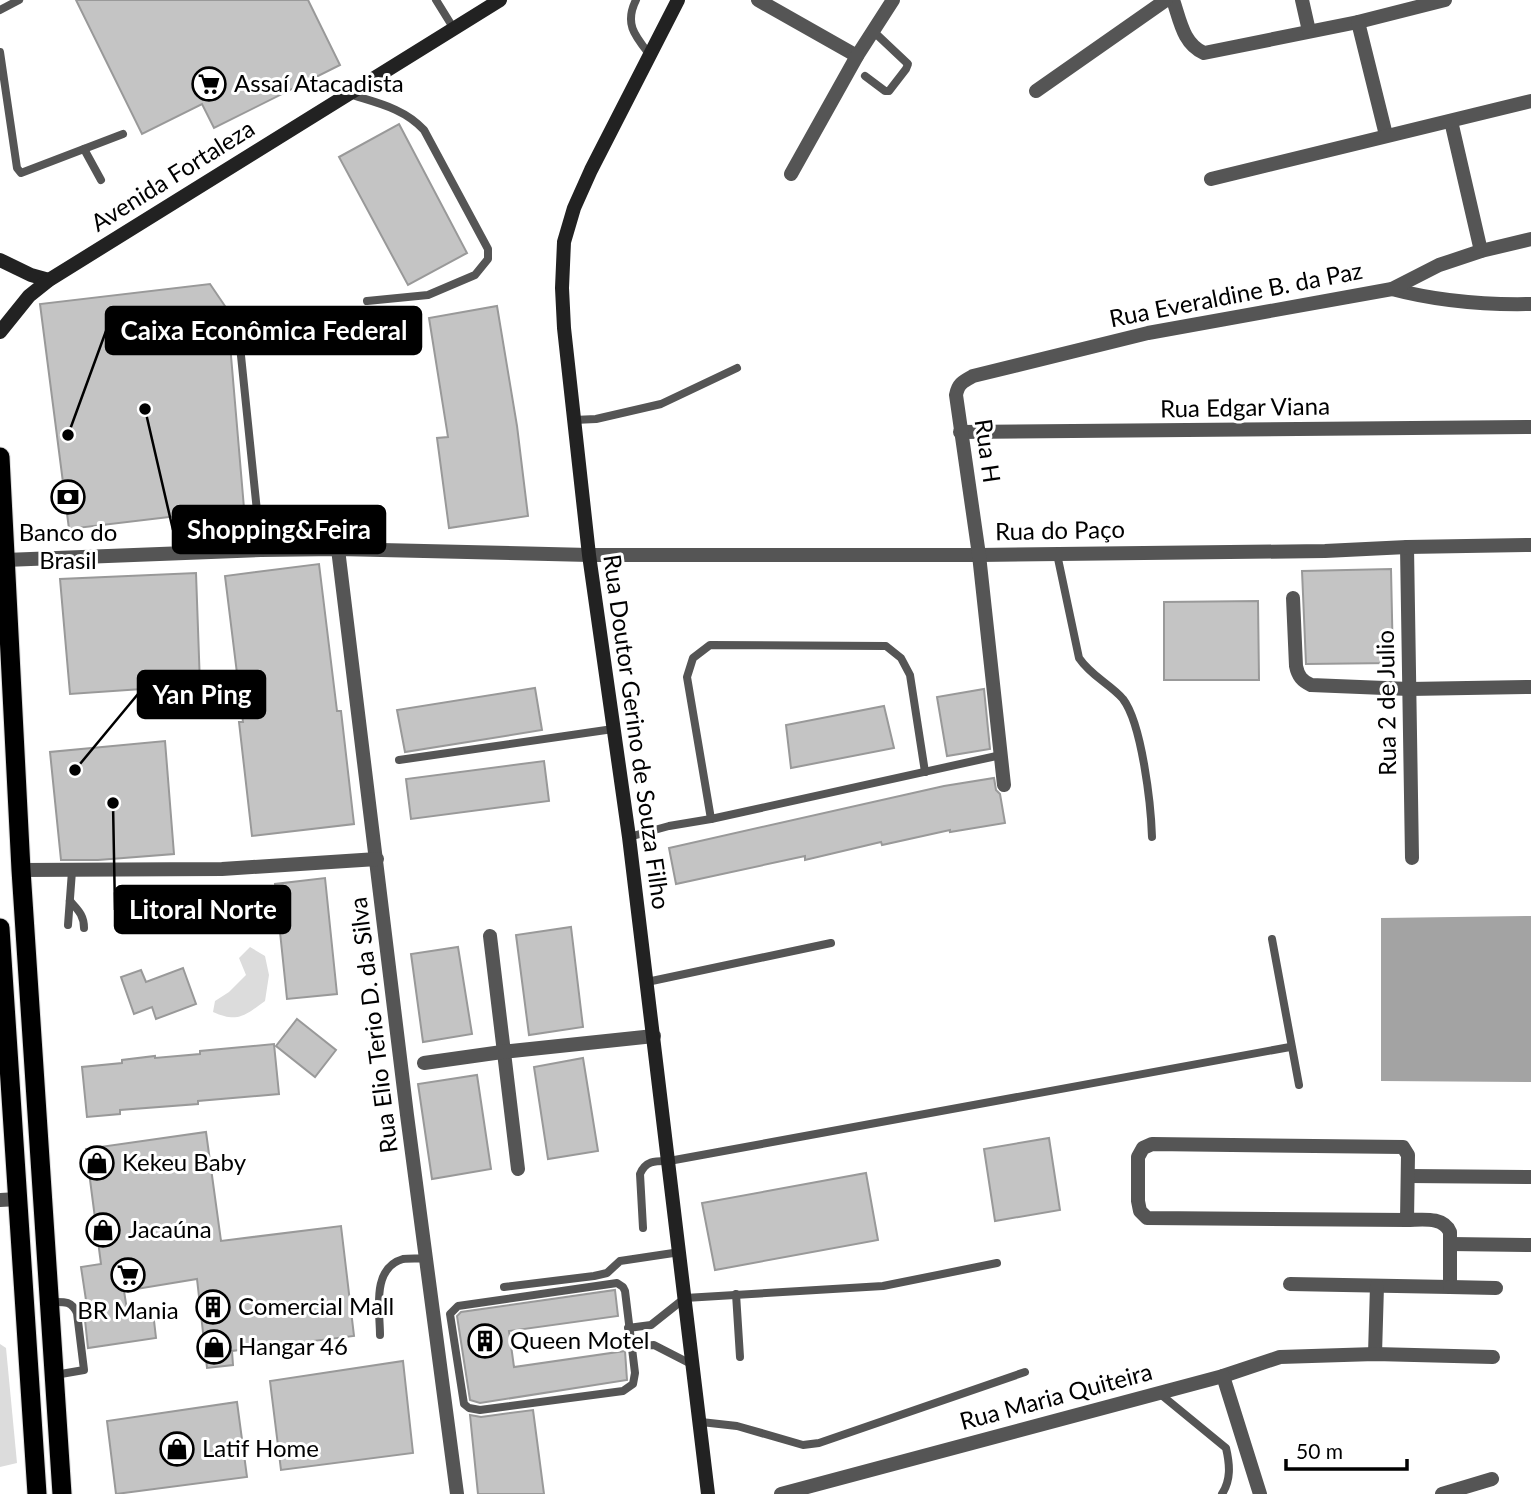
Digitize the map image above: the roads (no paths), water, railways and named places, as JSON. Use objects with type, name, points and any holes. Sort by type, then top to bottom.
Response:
[{"type":"highway","points":[[0,457],[5,560],[3,583],[6,680],[62,1494]]},
{"type":"highway","points":[[0,928],[9,1199],[37,1494]]},
{"type":"main road","name":"Avenida Fortaleza","points":[[0,332],[29,296],[49,280],[499,0]]},
{"type":"main road","name":"Rua Doutor Gerino de Souza Filho","points":[[678,0],[574,208],[565,242],[562,288],[589,555],[629,837],[708,1494]]},
{"type":"main road","points":[[0,260],[31,275],[49,280]]},
{"type":"street","points":[[758,0],[857,56]]},
{"type":"street","points":[[791,174],[857,56],[893,0]]},
{"type":"street","points":[[1036,90],[1166,0]]},
{"type":"street","points":[[1173,0],[1182,29],[1189,41],[1195,49],[1204,53],[1358,22],[1445,0]]},
{"type":"street","points":[[1303,0],[1309,31]]},
{"type":"street","points":[[1358,22],[1387,135]]},
{"type":"street","points":[[1211,179],[1531,102]]},
{"type":"street","points":[[1451,121],[1481,251]]},
{"type":"street","name":"Rua Everaldine B. da Paz","points":[[956,395],[957,386],[973,376],[1148,333],[1392,289],[1439,265],[1531,239]]},
{"type":"street","points":[[1392,289],[1422,297],[1454,301],[1531,304]]},
{"type":"street","name":"Rua H","points":[[956,395],[979,555],[1004,785]]},
{"type":"street","name":"Rua Edgar Viana","points":[[960,432],[1531,427]]},
{"type":"street","name":"Rua do Paço","points":[[5,560],[338,549],[589,555],[979,555],[1325,551],[1531,545]]},
{"type":"street","name":"Rua 2 de Julio","points":[[1407,547],[1412,858]]},
{"type":"street","name":"Rua Elio Terio D. da Silva","points":[[338,549],[457,1494]]},
{"type":"street","points":[[1293,598],[1297,673],[1303,681],[1311,685],[1409,688],[1531,687]]},
{"type":"street","points":[[21,870],[222,869],[377,859]]},
{"type":"street","points":[[490,936],[518,1169]]},
{"type":"street","points":[[424,1063],[654,1036]]},
{"type":"street","points":[[1407,1220],[1408,1155],[1407,1151],[1399,1146],[1152,1144],[1143,1148],[1138,1157],[1138,1201],[1140,1211],[1147,1218],[1441,1221],[1447,1226],[1450,1244],[1450,1287]]},
{"type":"street","points":[[1408,1176],[1531,1177]]},
{"type":"street","points":[[1450,1244],[1531,1245]]},
{"type":"street","points":[[1290,1284],[1496,1288]]},
{"type":"street","points":[[1375,1354],[1377,1286]]},
{"type":"street","name":"Rua Maria Quiteira","points":[[781,1494],[1223,1376],[1280,1357],[1375,1354],[1493,1357]]},
{"type":"street","points":[[1223,1376],[1260,1494]]},
{"type":"street","points":[[1442,1494],[1492,1479]]},
{"type":"lane","points":[[0,10],[19,0]]},
{"type":"lane","points":[[436,0],[454,29]]},
{"type":"lane","points":[[636,0],[629,21],[633,34],[650,55]]},
{"type":"lane","points":[[865,76],[885,91],[889,91],[908,64],[873,31]]},
{"type":"lane","points":[[0,52],[20,173],[123,134]]},
{"type":"lane","points":[[349,94],[411,117],[424,130],[488,248],[488,259],[475,275],[428,295],[368,300]]},
{"type":"lane","points":[[84,149],[101,180]]},
{"type":"lane","points":[[240,346],[261,550]]},
{"type":"lane","points":[[574,420],[596,419],[661,404],[737,368]]},
{"type":"lane","points":[[1057,554],[1079,658],[1086,668],[1121,697],[1134,721],[1151,805],[1152,837]]},
{"type":"lane","points":[[711,819],[687,677],[693,658],[710,645],[886,646],[901,658],[911,675],[925,772]]},
{"type":"lane","points":[[399,761],[613,729]]},
{"type":"lane","points":[[629,837],[669,826],[1001,755]]},
{"type":"lane","points":[[68,925],[72,871]]},
{"type":"lane","points":[[70,901],[81,912],[84,928]]},
{"type":"lane","points":[[1272,939],[1298,1085]]},
{"type":"lane","points":[[647,982],[831,943]]},
{"type":"lane","points":[[643,1228],[640,1174],[643,1167],[651,1161],[669,1161],[1290,1047]]},
{"type":"lane","points":[[504,1287],[594,1276],[607,1273],[620,1261],[680,1252]]},
{"type":"lane","points":[[380,1335],[379,1284],[391,1266],[402,1259],[426,1258]]},
{"type":"lane","points":[[628,1328],[651,1325],[685,1298],[883,1286],[997,1263]]},
{"type":"lane","points":[[617,1283],[625,1292],[631,1347],[635,1373],[633,1384],[623,1391],[480,1410],[469,1408],[464,1404],[450,1314],[458,1306],[617,1283]]},
{"type":"lane","points":[[736,1294],[740,1357]]},
{"type":"lane","points":[[50,1301],[68,1302],[77,1313],[84,1370],[55,1375]]},
{"type":"lane","points":[[631,1347],[654,1345],[694,1365]]},
{"type":"lane","points":[[701,1422],[737,1426],[803,1445],[819,1443],[1026,1371]]},
{"type":"lane","points":[[1159,1393],[1226,1448],[1229,1461],[1228,1484],[1222,1494]]},
{"type":"place","name":"Assaí Atacadista","points":[[209,84]]},
{"type":"place","name":"Shopping&Feira","points":[[145,409]]},
{"type":"place","name":"Caixa Econômica Federal","points":[[68,435]]},
{"type":"place","name":"Banco do Brasil","points":[[68,497]]},
{"type":"place","name":"Yan Ping","points":[[75,770]]},
{"type":"place","name":"Litoral Norte","points":[[113,803]]},
{"type":"place","name":"Kekeu Baby","points":[[97,1163]]},
{"type":"place","name":"Jacaúna","points":[[103,1230]]},
{"type":"place","name":"BR Mania","points":[[128,1275]]},
{"type":"place","name":"Comercial Mall","points":[[213,1307]]},
{"type":"place","name":"Queen Motel","points":[[485,1341]]},
{"type":"place","name":"Hangar 46","points":[[214,1347]]},
{"type":"place","name":"Latif Home","points":[[177,1449]]}]
